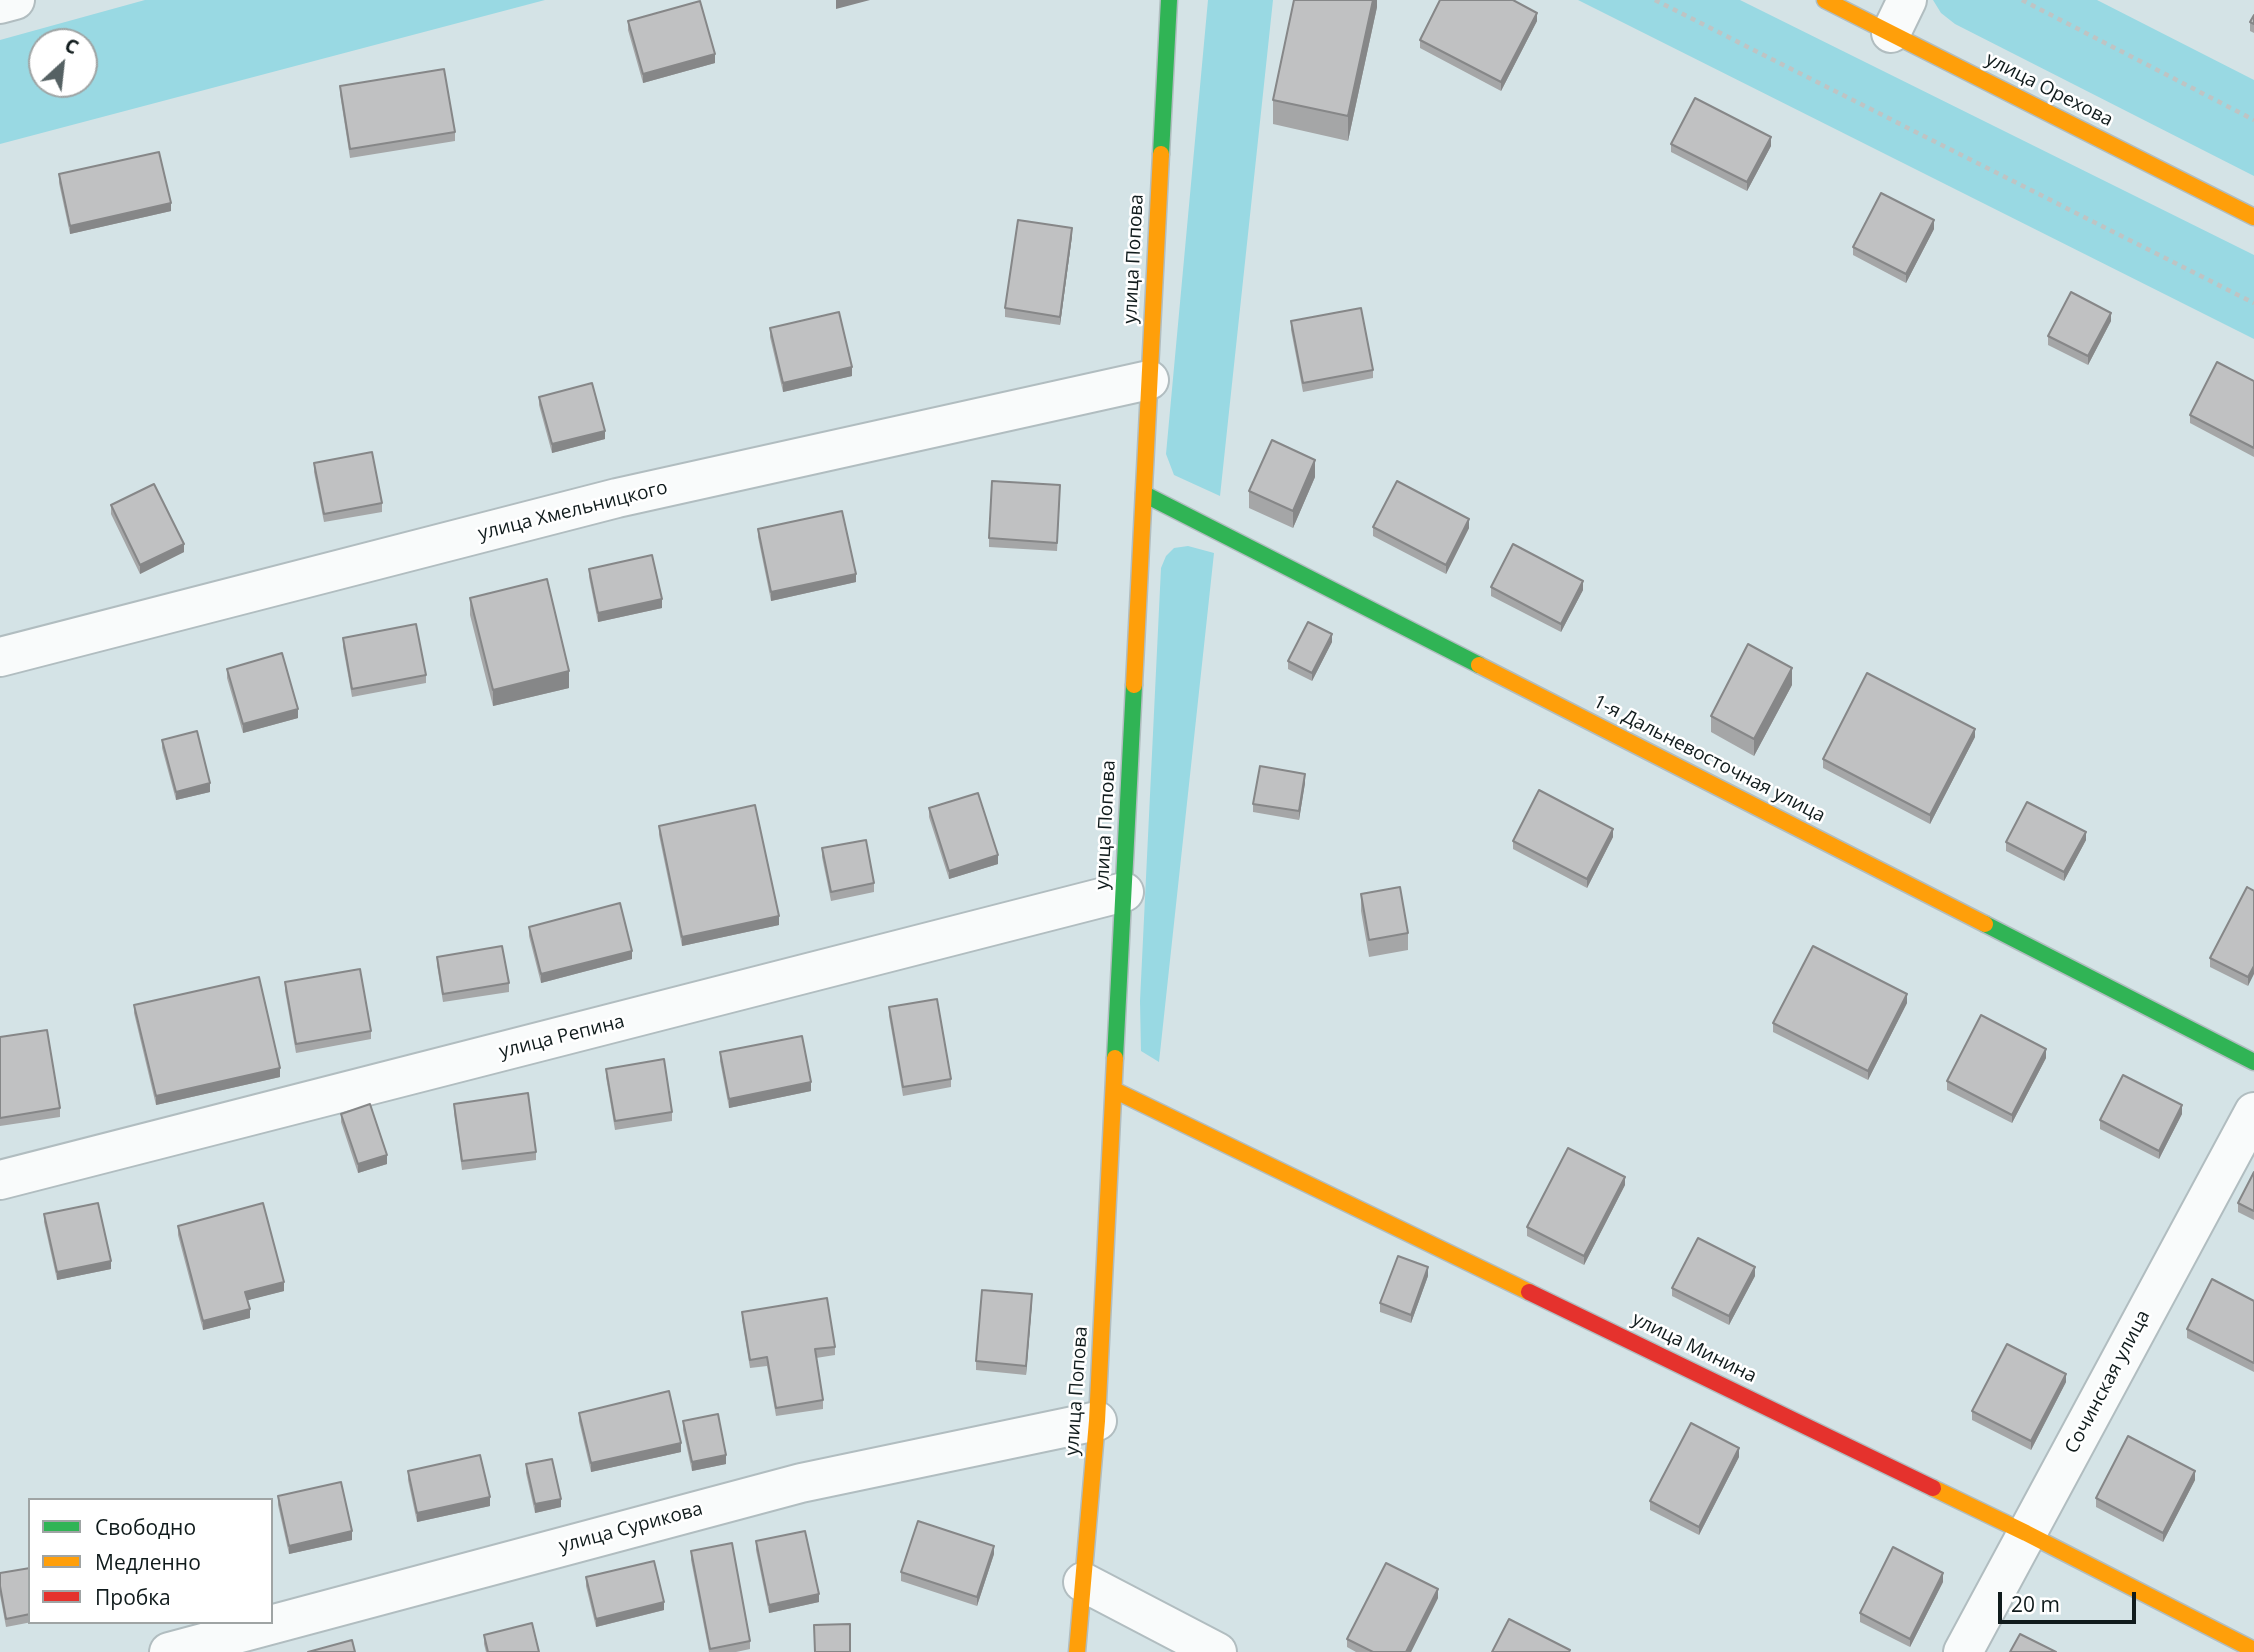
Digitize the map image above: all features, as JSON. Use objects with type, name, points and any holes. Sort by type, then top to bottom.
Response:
[{"type":"street","points":[[0,4],[15,0]]},
{"type":"street","name":"улица Попова","points":[[1077,1652],[1097,1421],[1169,0]]},
{"type":"street","name":"улица Орехова","points":[[1825,0],[1899,17],[2254,217]]},
{"type":"street","name":"улица Хмельницкого","points":[[0,657],[617,498],[1149,380]]},
{"type":"street","name":"1-я Дальневосточная улица","points":[[1144,494],[2254,1062]]},
{"type":"street","name":"улица Репина","points":[[0,1180],[1124,892]]},
{"type":"street","name":"улица Минина","points":[[1114,1090],[2026,1533],[2254,1650]]},
{"type":"street","name":"Сочинская улица","points":[[1963,1652],[2254,1112]]},
{"type":"street","name":"улица Сурикова","points":[[169,1652],[801,1483],[1097,1421]]},
{"type":"street","points":[[1083,1583],[1217,1652]]},
{"type":"path","points":[[1655,0],[2254,303]]},
{"type":"path","points":[[2022,0],[2254,120]]},
{"type":"shaded area","points":[[145,0],[545,0],[0,144],[0,40],[28,32],[28,98],[98,98],[98,28],[44,28]]},
{"type":"shaded area","points":[[1208,0],[1273,0],[1220,496],[1174,475],[1166,454]]},
{"type":"shaded area","points":[[1578,0],[1740,0],[2254,255],[2254,339]]},
{"type":"shaded area","points":[[1933,0],[2097,0],[2254,80],[2254,176],[1955,24],[1941,13]]},
{"type":"shaded area","points":[[1188,546],[1214,553],[1159,1062],[1141,1051],[1140,1001],[1161,568],[1166,556],[1174,548]]},
{"type":"building","points":[[1294,0],[1373,0],[1348,116],[1273,100]]},
{"type":"building","points":[[1440,0],[1513,0],[1537,13],[1501,82],[1420,40]]},
{"type":"building","points":[[700,1],[715,54],[643,74],[628,21]]},
{"type":"building","points":[[444,69],[455,132],[350,149],[340,86]]},
{"type":"building","points":[[1695,98],[1771,137],[1747,182],[1671,144]]},
{"type":"building","points":[[159,152],[171,203],[70,226],[59,174]]},
{"type":"building","points":[[1881,193],[1934,220],[1906,274],[1853,247]]},
{"type":"building","points":[[1018,220],[1072,228],[1060,317],[1005,308]]},
{"type":"building","points":[[2071,292],[2111,313],[2088,356],[2048,336]]},
{"type":"building","points":[[1361,308],[1373,370],[1303,383],[1291,321]]},
{"type":"building","points":[[839,312],[852,367],[783,383],[770,328]]},
{"type":"building","points":[[2217,362],[2254,381],[2254,448],[2190,415]]},
{"type":"building","points":[[592,383],[605,431],[552,444],[539,397]]},
{"type":"building","points":[[1272,440],[1315,460],[1293,511],[1249,491]]},
{"type":"building","points":[[372,452],[382,503],[324,514],[314,463]]},
{"type":"building","points":[[992,481],[1060,485],[1057,543],[989,538]]},
{"type":"building","points":[[1397,481],[1469,519],[1446,565],[1373,527]]},
{"type":"building","points":[[154,484],[184,544],[140,565],[111,505]]},
{"type":"building","points":[[842,511],[856,574],[771,592],[758,529]]},
{"type":"building","points":[[1513,544],[1583,581],[1561,624],[1491,587]]},
{"type":"building","points":[[652,555],[662,599],[598,613],[589,569]]},
{"type":"building","points":[[547,579],[569,671],[493,690],[470,598]]},
{"type":"building","points":[[1308,622],[1332,634],[1312,673],[1288,661]]},
{"type":"building","points":[[416,624],[426,675],[352,689],[343,638]]},
{"type":"building","points":[[1748,644],[1792,668],[1754,739],[1711,716]]},
{"type":"building","points":[[282,653],[298,709],[243,724],[227,669]]},
{"type":"building","points":[[1867,673],[1975,729],[1930,815],[1823,759]]},
{"type":"building","points":[[197,731],[210,783],[176,792],[162,740]]},
{"type":"building","points":[[1260,766],[1305,774],[1299,811],[1253,804]]},
{"type":"building","points":[[1539,790],[1613,829],[1587,879],[1513,841]]},
{"type":"building","points":[[978,793],[998,855],[949,871],[929,808]]},
{"type":"building","points":[[2027,802],[2086,832],[2064,872],[2006,842]]},
{"type":"building","points":[[755,805],[779,916],[682,937],[659,826]]},
{"type":"building","points":[[866,840],[874,883],[831,892],[822,848]]},
{"type":"building","points":[[1400,887],[1408,933],[1369,940],[1361,894]]},
{"type":"building","points":[[2247,887],[2254,891],[2254,966],[2248,977],[2210,958]]},
{"type":"building","points":[[620,903],[632,951],[541,974],[529,927]]},
{"type":"building","points":[[502,946],[509,983],[443,994],[437,957]]},
{"type":"building","points":[[1813,946],[1907,994],[1868,1071],[1773,1023]]},
{"type":"building","points":[[360,969],[371,1031],[296,1044],[285,982]]},
{"type":"building","points":[[259,977],[280,1068],[156,1096],[134,1005]]},
{"type":"building","points":[[937,999],[951,1079],[903,1087],[889,1007]]},
{"type":"building","points":[[1981,1015],[2046,1049],[2012,1115],[1947,1081]]},
{"type":"building","points":[[47,1030],[60,1108],[0,1118],[0,1037]]},
{"type":"building","points":[[802,1036],[811,1082],[729,1099],[720,1052]]},
{"type":"building","points":[[664,1059],[672,1112],[615,1121],[606,1069]]},
{"type":"building","points":[[2123,1075],[2182,1105],[2159,1151],[2100,1120]]},
{"type":"building","points":[[528,1093],[536,1152],[462,1161],[454,1104]]},
{"type":"building","points":[[370,1104],[387,1155],[358,1164],[341,1114]]},
{"type":"building","points":[[1568,1148],[1625,1177],[1584,1256],[1527,1227]]},
{"type":"building","points":[[2254,1172],[2254,1211],[2238,1203]]},
{"type":"building","points":[[98,1203],[111,1261],[57,1272],[44,1214]]},
{"type":"building","points":[[263,1203],[284,1282],[245,1292],[250,1309],[203,1321],[178,1226]]},
{"type":"building","points":[[1698,1238],[1755,1267],[1729,1316],[1672,1288]]},
{"type":"building","points":[[1398,1256],[1428,1267],[1411,1315],[1380,1303]]},
{"type":"building","points":[[2212,1279],[2254,1301],[2254,1363],[2187,1329]]},
{"type":"building","points":[[982,1290],[1032,1294],[1026,1366],[976,1361]]},
{"type":"building","points":[[827,1298],[835,1347],[815,1349],[823,1400],[776,1408],[767,1357],[750,1360],[742,1312]]},
{"type":"building","points":[[2007,1344],[2066,1374],[2031,1441],[1972,1411]]},
{"type":"building","points":[[669,1391],[681,1443],[591,1463],[579,1413]]},
{"type":"building","points":[[718,1414],[726,1455],[692,1462],[683,1421]]},
{"type":"building","points":[[1691,1423],[1739,1448],[1699,1527],[1650,1501]]},
{"type":"building","points":[[2128,1436],[2195,1471],[2163,1533],[2096,1498]]},
{"type":"building","points":[[480,1455],[490,1497],[417,1513],[408,1471]]},
{"type":"building","points":[[552,1459],[561,1499],[535,1504],[526,1464]]},
{"type":"building","points":[[341,1482],[352,1531],[289,1546],[278,1496]]},
{"type":"building","points":[[918,1521],[994,1546],[977,1597],[901,1572]]},
{"type":"building","points":[[805,1531],[819,1594],[769,1605],[756,1541]]},
{"type":"building","points":[[732,1543],[750,1641],[710,1649],[691,1551]]},
{"type":"building","points":[[1893,1547],[1943,1573],[1910,1639],[1860,1613]]},
{"type":"building","points":[[654,1561],[664,1602],[596,1619],[586,1577]]},
{"type":"building","points":[[1386,1563],[1438,1589],[1406,1652],[1373,1652],[1347,1639]]},
{"type":"building","points":[[28,1568],[28,1614],[6,1619],[0,1573]]},
{"type":"building","points":[[1509,1619],[1570,1650],[1569,1652],[1492,1652]]},
{"type":"building","points":[[532,1623],[539,1652],[488,1652],[484,1635]]},
{"type":"building","points":[[850,1624],[850,1652],[815,1652],[814,1625]]},
{"type":"building","points":[[2020,1634],[2056,1652],[2010,1652]]},
{"type":"building","points":[[352,1640],[355,1652],[308,1652]]},
{"type":"traffic: fast","points":[[1161,154],[1169,0]]},
{"type":"traffic: fast","points":[[1144,494],[1479,665]]},
{"type":"traffic: fast","points":[[1115,1058],[1134,685]]},
{"type":"traffic: fast","points":[[1985,924],[2254,1062]]},
{"type":"traffic: slow","points":[[1825,0],[2254,217]]},
{"type":"traffic: slow","points":[[1134,685],[1161,154]]},
{"type":"traffic: slow","points":[[1479,665],[1985,924]]},
{"type":"traffic: slow","points":[[1077,1652],[1097,1421],[1115,1058]]},
{"type":"traffic: slow","points":[[1114,1090],[1529,1292]]},
{"type":"traffic: slow","points":[[1933,1488],[2254,1650]]},
{"type":"traffic: jam","points":[[1529,1292],[1933,1488]]}]
